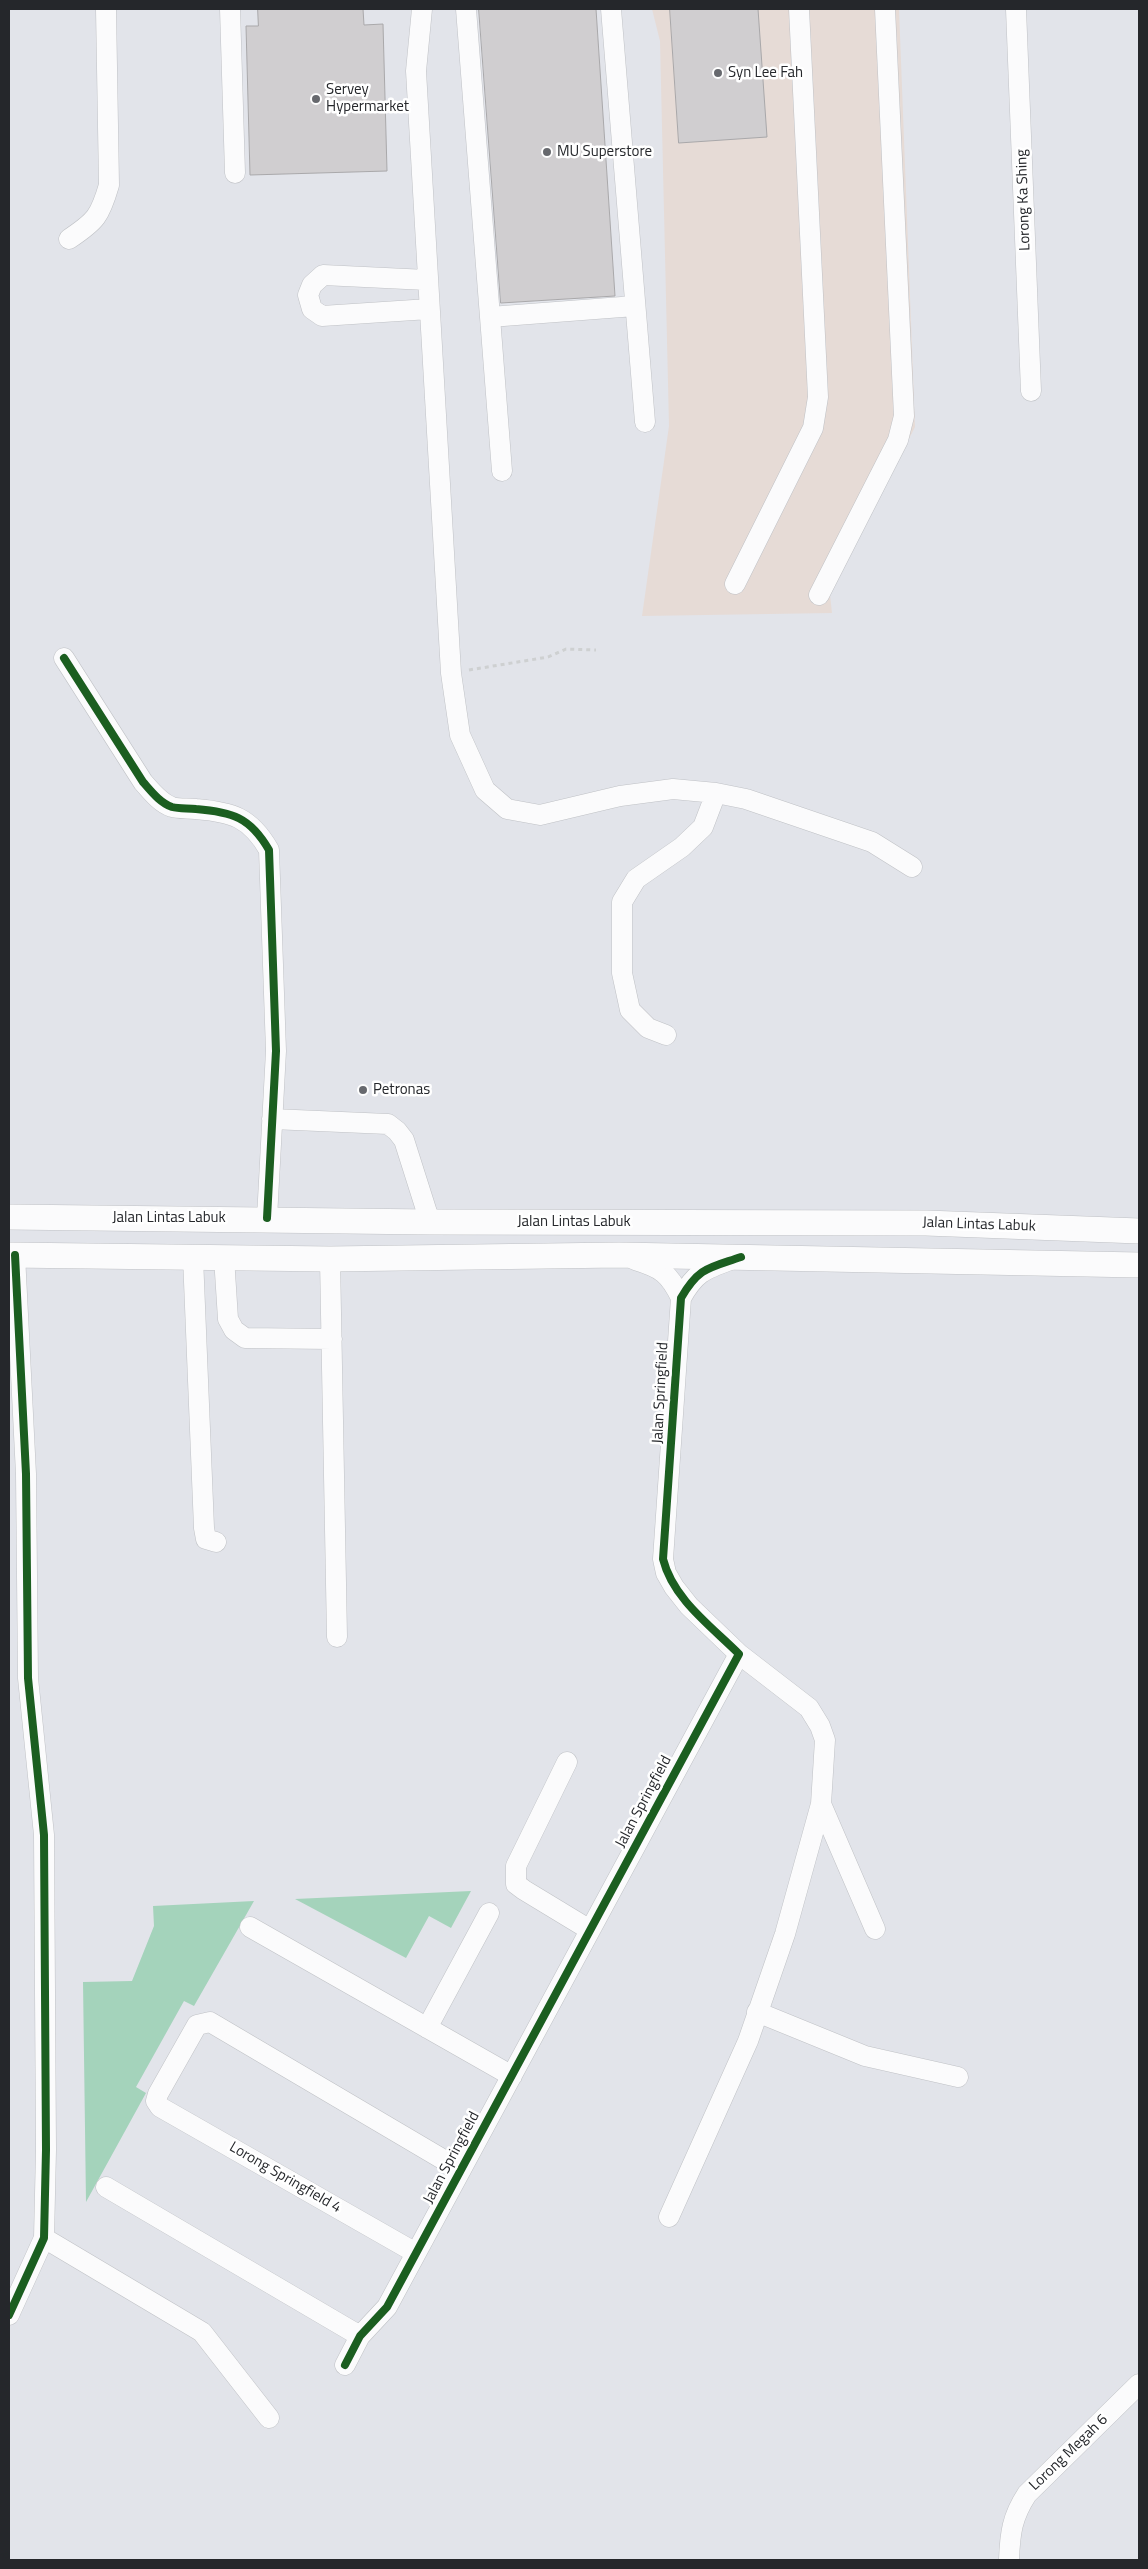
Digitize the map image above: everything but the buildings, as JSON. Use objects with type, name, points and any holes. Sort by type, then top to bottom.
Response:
[{"type":"main road","name":"Jalan Lintas Labuk","points":[[9,1217],[267,1218],[430,1222],[926,1223],[1139,1233]]},
{"type":"main road","points":[[12,1255],[330,1259],[619,1255],[741,1256],[1139,1265]]},
{"type":"street","points":[[69,239],[92,224],[100,212],[110,185],[106,9]]},
{"type":"street","points":[[230,9],[235,173]]},
{"type":"street","points":[[422,9],[416,71],[451,673],[460,735],[485,790],[507,809],[540,815],[620,796],[673,789],[716,793],[746,799],[872,842],[912,867]]},
{"type":"street","points":[[466,9],[502,471]]},
{"type":"street","points":[[611,9],[645,422]]},
{"type":"street","points":[[736,584],[813,428],[817,413],[818,397],[799,9]]},
{"type":"street","points":[[819,595],[898,440],[904,416],[884,9]]},
{"type":"street","name":"Lorong Ka Shing","points":[[1016,9],[1031,391]]},
{"type":"street","points":[[427,280],[323,275],[312,285],[308,294],[312,309],[322,316],[429,310]]},
{"type":"street","points":[[490,317],[635,306]]},
{"type":"street","points":[[64,658],[143,782],[157,798],[172,807],[217,810],[243,818],[260,834],[269,850],[276,1051],[267,1218]]},
{"type":"street","points":[[666,1035],[648,1028],[630,1010],[622,974],[622,902],[636,879],[682,847],[703,826],[716,793]]},
{"type":"street","points":[[272,1119],[388,1124],[404,1140],[430,1222]]},
{"type":"street","points":[[9,2315],[44,2238],[44,1835],[28,1678],[26,1474],[12,1255]]},
{"type":"street","points":[[619,1255],[656,1266],[673,1281],[680,1298]]},
{"type":"street","name":"Jalan Springfield","points":[[345,2365],[360,2336],[387,2307],[740,1654],[689,1606],[670,1580],[663,1559],[680,1298],[695,1275],[705,1269],[741,1256]]},
{"type":"street","points":[[193,1257],[204,1471],[204,1528],[206,1539],[216,1542]]},
{"type":"street","points":[[224,1257],[228,1318],[234,1330],[245,1338],[332,1339]]},
{"type":"street","points":[[330,1259],[337,1637]]},
{"type":"street","points":[[670,2217],[748,2041],[785,1934],[821,1804],[825,1740],[820,1726],[809,1708],[740,1654]]},
{"type":"street","points":[[567,1762],[516,1866],[514,1875],[516,1884],[524,1890],[590,1930]]},
{"type":"street","points":[[821,1804],[875,1928]]},
{"type":"street","points":[[427,2028],[489,1913]]},
{"type":"street","points":[[250,1927],[512,2076]]},
{"type":"street","points":[[757,2012],[865,2056],[958,2077]]},
{"type":"street","name":"Lorong Springfield 4","points":[[416,2253],[160,2107],[156,2101],[196,2025],[210,2022],[461,2170]]},
{"type":"street","points":[[106,2188],[360,2336]]},
{"type":"street","points":[[44,2238],[202,2332],[269,2418]]},
{"type":"street","name":"Lorong Megah 6","points":[[1009,2560],[1011,2529],[1016,2512],[1027,2494],[1139,2384]]},
{"type":"path","points":[[451,673],[548,656],[566,649],[596,650]]},
{"type":"shaded area","points":[[652,9],[899,9],[915,427],[830,595],[832,613],[642,616],[669,426],[660,41]]},
{"type":"green space","points":[[471,1891],[451,1928],[429,1916],[406,1958],[295,1899]]},
{"type":"green space","points":[[254,1901],[194,2006],[184,2001],[136,2087],[146,2093],[86,2202],[83,1982],[132,1981],[154,1926],[153,1906]]},
{"type":"cycle path","points":[[64,658],[143,782],[156,796],[172,807],[209,810],[239,818],[255,830],[269,850],[276,1051],[267,1218]]},
{"type":"cycle path","points":[[9,2315],[44,2238],[46,2150],[44,1835],[28,1678],[26,1474],[15,1255]]},
{"type":"cycle path","points":[[345,2365],[360,2336],[387,2307],[739,1654],[684,1599],[675,1587],[663,1559],[681,1298],[699,1274],[741,1257]]},
{"type":"place","name":"Syn Lee Fah","points":[[718,73]]},
{"type":"place","name":"Servey Hypermarket","points":[[316,99]]},
{"type":"place","name":"MU Superstore","points":[[547,152]]},
{"type":"place","name":"Petronas","points":[[363,1090]]}]
